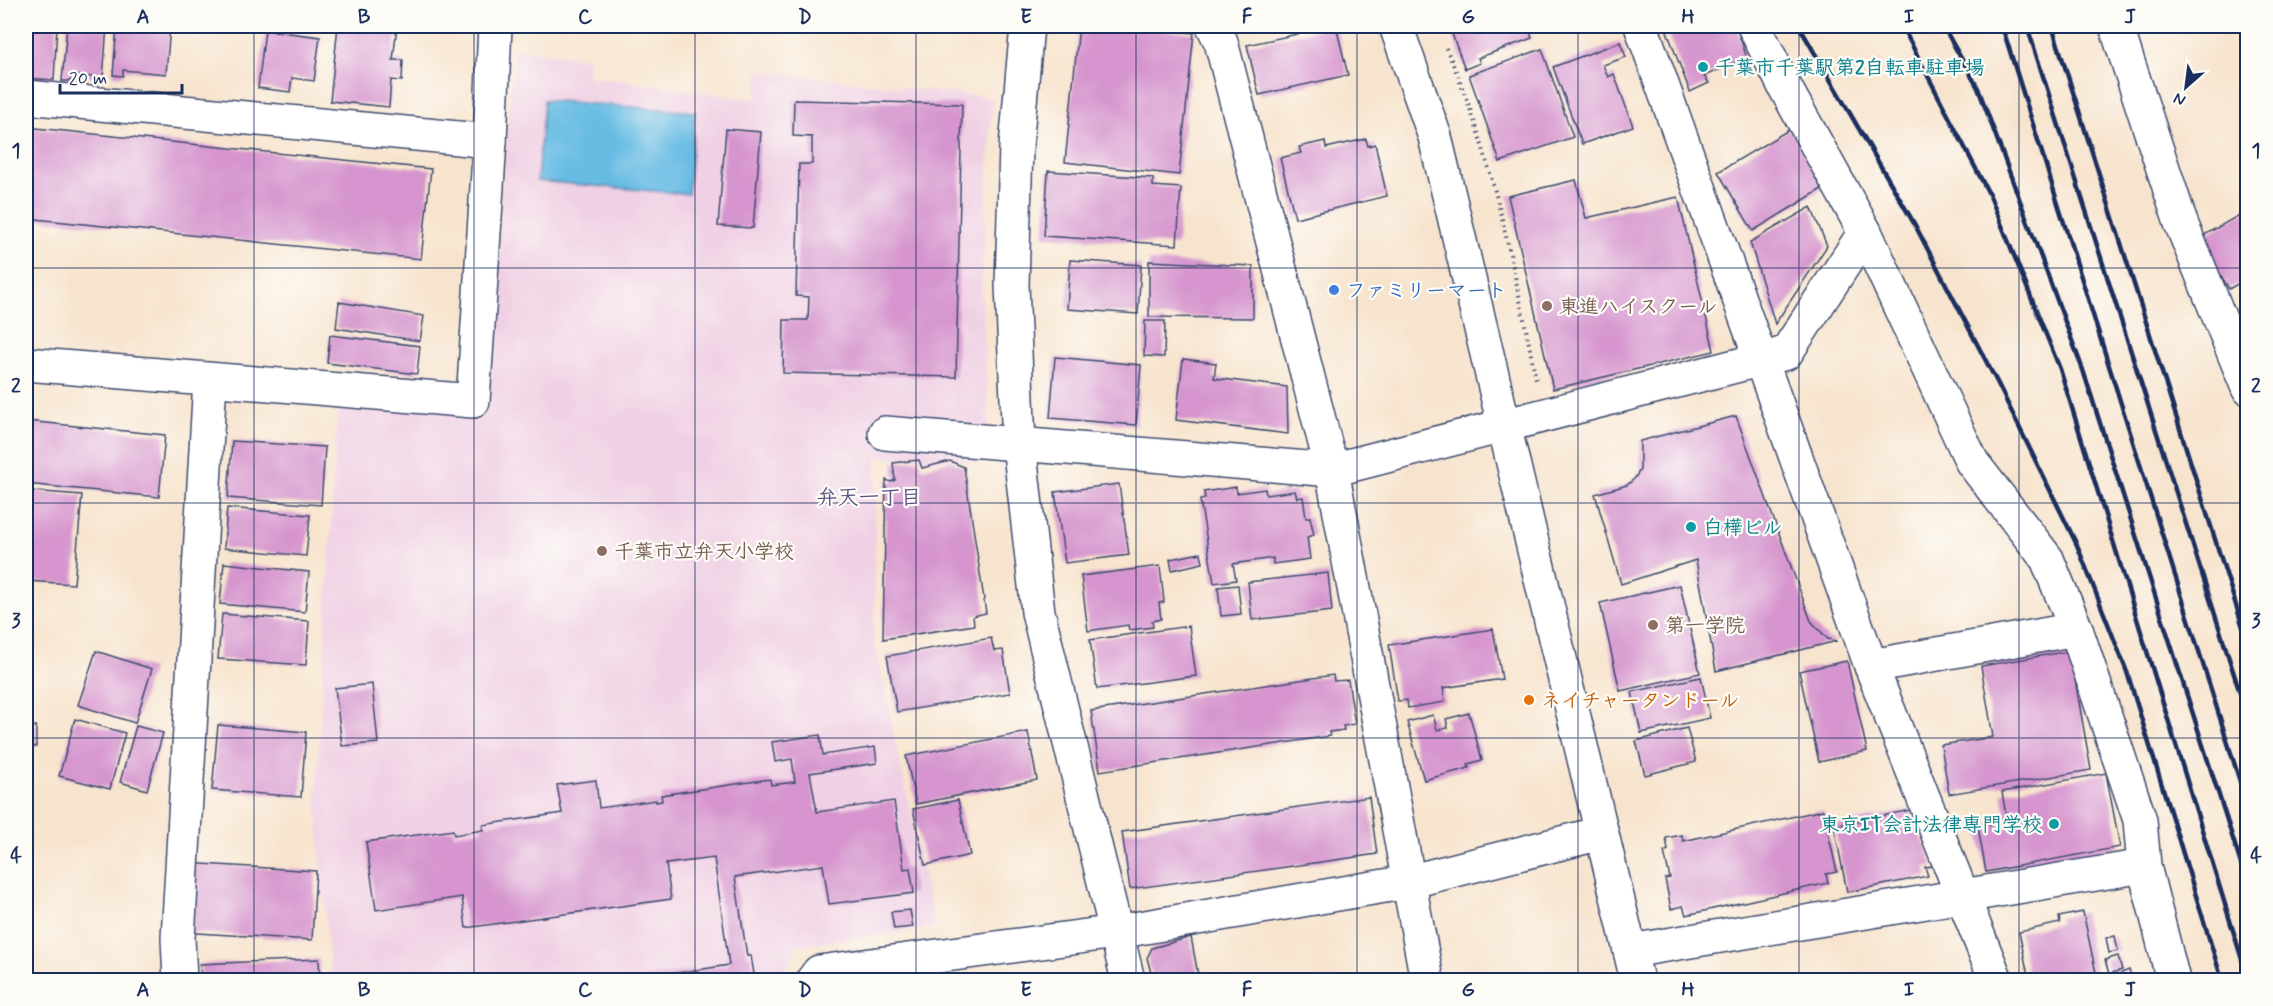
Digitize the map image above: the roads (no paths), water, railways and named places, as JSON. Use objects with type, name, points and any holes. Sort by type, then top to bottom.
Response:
[{"type":"street","points":[[26,364],[472,401],[490,141],[495,26]]},
{"type":"street","points":[[1026,26],[1016,146],[1012,285],[1019,444],[1038,612],[1128,981]]},
{"type":"street","points":[[1214,26],[1221,42],[1332,470],[1427,981]]},
{"type":"street","points":[[1396,26],[1435,137],[1633,966],[1965,896],[2144,866]]},
{"type":"street","points":[[1641,26],[1871,666],[1965,896],[1996,981]]},
{"type":"street","points":[[1754,26],[1865,232],[1972,462],[2047,559],[2076,629],[2140,820],[2144,866],[2173,981]]},
{"type":"street","points":[[2116,26],[2181,223],[2237,323],[2247,388]]},
{"type":"street","points":[[26,96],[490,141]]},
{"type":"street","points":[[885,433],[1332,470],[1786,353],[1865,232]]},
{"type":"street","points":[[180,981],[178,938],[210,380]]},
{"type":"street","points":[[1871,666],[2076,629]]},
{"type":"street","points":[[813,981],[819,972],[1116,932],[1408,882],[1601,833]]},
{"type":"water","points":[[544,100],[695,112],[688,194],[537,181]]},
{"type":"railway","points":[[1799,26],[1915,225],[1998,384],[2077,545],[2127,672],[2222,980]]},
{"type":"railway","points":[[1902,26],[1990,196],[2060,369],[2248,979]]},
{"type":"railway","points":[[1943,26],[1978,88],[2083,370],[2248,886]]},
{"type":"railway","points":[[2002,26],[2248,807]]},
{"type":"railway","points":[[2027,26],[2248,718]]},
{"type":"railway","points":[[2052,26],[2248,643]]},
{"type":"place","name":"千葉市千葉駅第2自転車駐車場","points":[[1703,67]]},
{"type":"place","name":"ファミリーマート","points":[[1334,290]]},
{"type":"place","name":"東進ハイスクール","points":[[1547,306]]},
{"type":"place","name":"白樺ビル","points":[[1691,527]]},
{"type":"place","name":"千葉市立弁天小学校","points":[[602,551]]},
{"type":"place","name":"第一学院","points":[[1653,625]]},
{"type":"place","name":"ネイチャータンドール","points":[[1529,700]]},
{"type":"place","name":"東京IT会計法律専門学校","points":[[2054,824]]},
{"type":"district","name":"弁天一丁目","points":[[869,497]]}]
